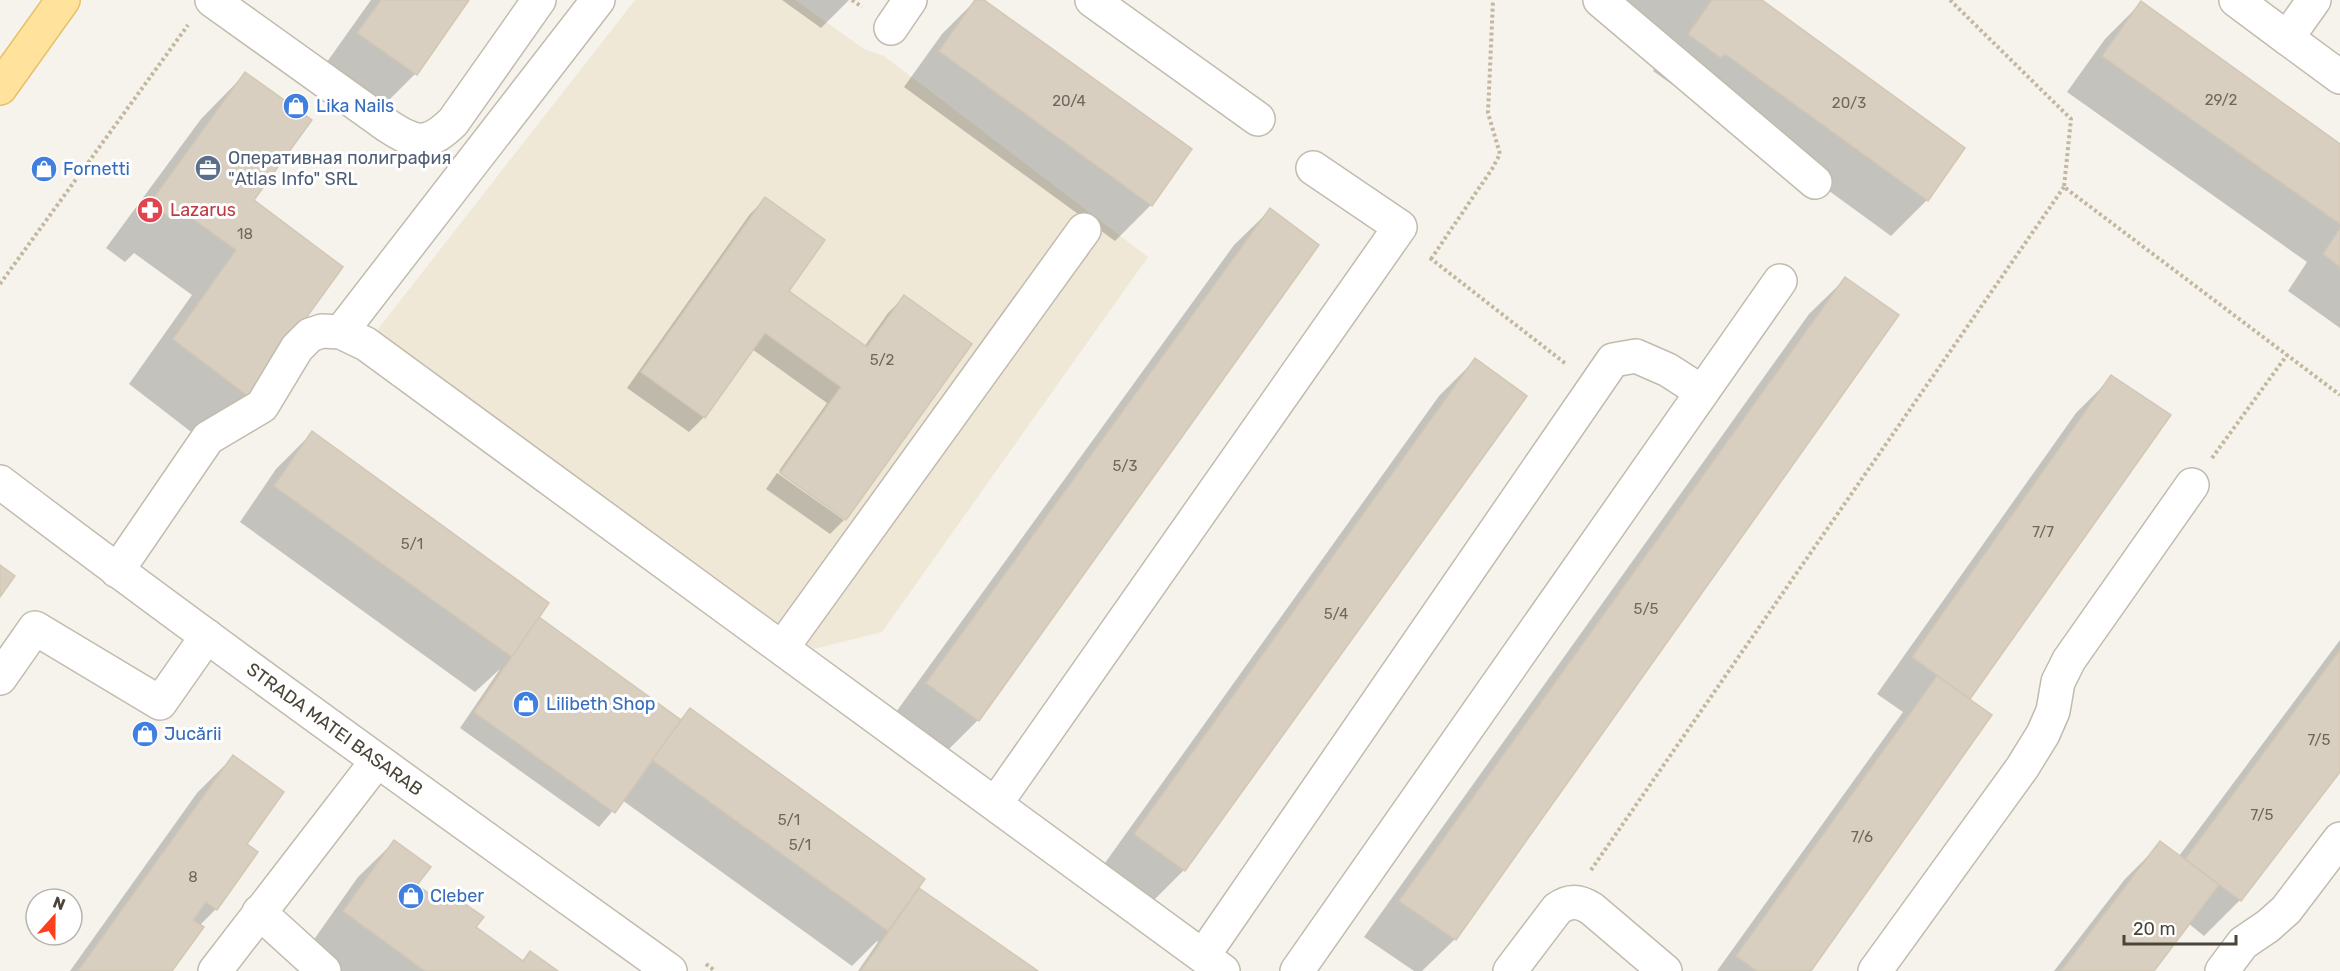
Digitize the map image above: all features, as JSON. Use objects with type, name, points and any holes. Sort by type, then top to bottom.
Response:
[{"type":"main road","points":[[0,88],[63,0]]},
{"type":"street","points":[[202,9],[396,132],[422,141],[436,137],[453,122],[539,0]]},
{"type":"street","points":[[341,332],[598,0]]},
{"type":"street","points":[[891,28],[910,0]]},
{"type":"street","points":[[1092,0],[1258,119]]},
{"type":"street","points":[[1600,0],[1815,182]]},
{"type":"street","points":[[2236,0],[2340,77]]},
{"type":"street","points":[[2287,38],[2314,0]]},
{"type":"street","points":[[996,803],[1400,227],[1313,168]]},
{"type":"street","points":[[782,648],[1084,230]]},
{"type":"street","points":[[1297,971],[1780,281]]},
{"type":"street","points":[[117,571],[208,438],[262,406],[297,348],[310,335],[322,331],[341,332],[366,344],[1213,963],[1614,360],[1636,356],[1668,370],[1702,392]]},
{"type":"street","name":"STRADA MATEI BASARAB","points":[[0,482],[117,571],[377,761],[670,971]]},
{"type":"street","points":[[1875,971],[2022,768],[2043,734],[2053,711],[2058,682],[2069,660],[2192,485]]},
{"type":"street","points":[[0,678],[35,628],[160,704],[207,636]]},
{"type":"street","points":[[215,971],[377,761]]},
{"type":"street","points":[[2222,971],[2243,943],[2286,910],[2340,839]]},
{"type":"street","points":[[1510,971],[1557,909],[1569,902],[1587,905],[1665,971]]},
{"type":"street","points":[[259,912],[324,971]]},
{"type":"path","points":[[1431,259],[1500,154],[1488,113],[1493,0]]},
{"type":"path","points":[[1569,902],[2064,187],[2071,119],[1950,0]]},
{"type":"path","points":[[0,284],[202,9]]},
{"type":"path","points":[[2064,187],[2340,395]]},
{"type":"path","points":[[1400,227],[1431,259],[1594,387]]},
{"type":"path","points":[[2192,485],[2287,355]]},
{"type":"shaded area","points":[[635,0],[795,0],[864,49],[884,56],[1148,257],[882,632],[814,649],[789,631],[785,637],[371,338]]},
{"type":"building","points":[[381,0],[469,0],[417,75],[357,33]]},
{"type":"building","points":[[975,0],[984,0],[1192,149],[1152,206],[939,51]]},
{"type":"building","points":[[1712,0],[1762,0],[1965,148],[1928,201],[1725,54],[1721,58],[1688,34]]},
{"type":"building","points":[[2141,1],[2340,144],[2340,224],[2102,56]]},
{"type":"building","points":[[245,72],[312,120],[254,200],[343,267],[249,397],[173,339],[236,250],[179,209],[171,218],[150,203]]},
{"type":"building","points":[[765,197],[825,240],[789,291],[867,347],[904,295],[972,344],[846,520],[780,473],[841,387],[765,333],[705,418],[641,372]]},
{"type":"building","points":[[1270,208],[1319,245],[979,721],[926,683]]},
{"type":"building","points":[[2340,228],[2340,267],[2323,254]]},
{"type":"building","points":[[1845,277],[1899,315],[1456,940],[1399,901]]},
{"type":"building","points":[[1475,358],[1527,396],[1185,871],[1134,834]]},
{"type":"building","points":[[2111,375],[2171,415],[1970,699],[1912,657]]},
{"type":"building","points":[[312,431],[549,603],[512,657],[274,486]]},
{"type":"building","points":[[0,565],[15,576],[0,597]]},
{"type":"building","points":[[539,617],[681,720],[615,813],[474,712]]},
{"type":"building","points":[[2340,650],[2340,772],[2241,901],[2185,859]]},
{"type":"building","points":[[1937,676],[1992,715],[1811,971],[1757,971],[1736,956]]},
{"type":"building","points":[[690,708],[925,879],[888,931],[652,760]]},
{"type":"building","points":[[233,755],[284,792],[247,844],[258,852],[217,910],[206,902],[193,920],[204,927],[172,971],[78,971]]},
{"type":"building","points":[[394,840],[431,867],[417,885],[446,905],[453,896],[484,917],[476,927],[523,961],[530,951],[558,971],[425,971],[343,911]]},
{"type":"building","points":[[2160,841],[2219,885],[2154,971],[2061,971]]},
{"type":"building","points":[[919,888],[1038,971],[861,971]]},
{"type":"place","name":"Lika Nails","points":[[296,106]]},
{"type":"place","name":"Оперативная полиграфия \"Atlas Info\" SRL","points":[[208,168]]},
{"type":"place","name":"Fornetti","points":[[44,169]]},
{"type":"place","name":"Lazarus","points":[[150,210]]},
{"type":"place","name":"Lilibeth Shop","points":[[526,704]]},
{"type":"place","name":"Jucării","points":[[145,734]]},
{"type":"place","name":"Cleber","points":[[411,896]]}]
